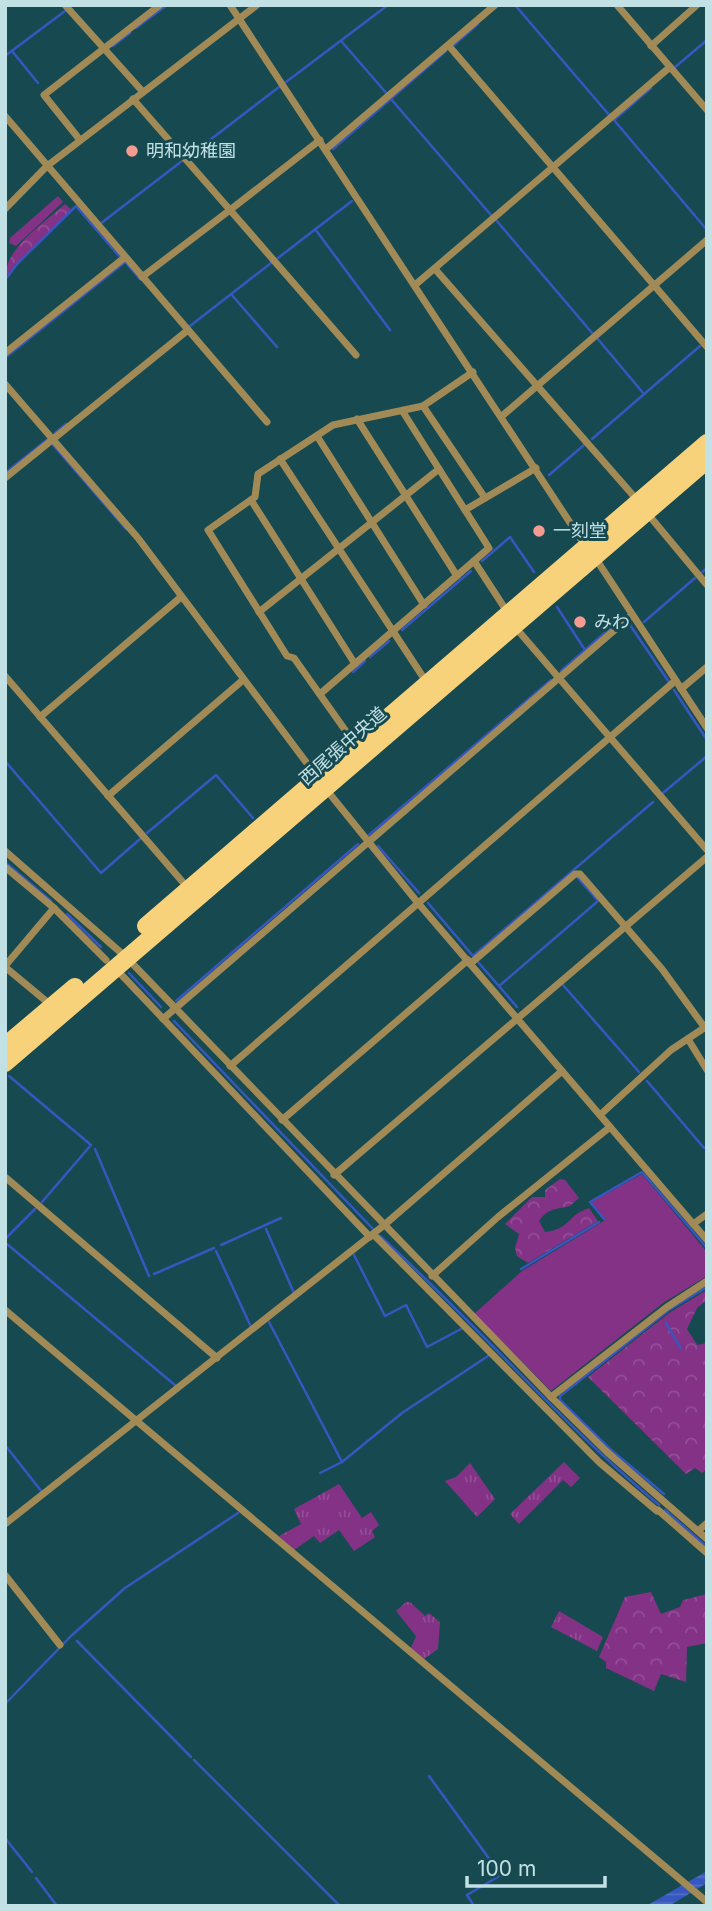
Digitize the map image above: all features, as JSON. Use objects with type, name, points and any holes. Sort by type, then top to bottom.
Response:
[{"type":"main road","name":"西尾張中央道","points":[[643,507],[707,443]]},
{"type":"main road","name":"西尾張中央道","points":[[5,1046],[52,1006],[117,959],[643,507],[707,460]]},
{"type":"main road","name":"西尾張中央道","points":[[5,1063],[189,889],[321,783],[355,744],[427,682],[512,620]]},
{"type":"street","points":[[65,5],[143,92]]},
{"type":"street","points":[[80,141],[44,95],[160,5]]},
{"type":"street","points":[[230,5],[707,728]]},
{"type":"street","points":[[5,209],[47,166],[257,5]]},
{"type":"street","points":[[326,149],[495,5]]},
{"type":"street","points":[[617,5],[707,110]]},
{"type":"street","points":[[651,46],[697,5]]},
{"type":"street","points":[[449,46],[707,347]]},
{"type":"street","points":[[415,285],[670,67]]},
{"type":"street","points":[[133,99],[356,355]]},
{"type":"street","points":[[5,116],[267,422]]},
{"type":"street","points":[[142,277],[320,140]]},
{"type":"street","points":[[502,416],[707,240]]},
{"type":"street","points":[[5,353],[124,258]]},
{"type":"street","points":[[435,269],[643,507],[707,585]]},
{"type":"street","points":[[5,478],[188,330]]},
{"type":"street","points":[[355,744],[294,658],[287,656],[208,530],[255,497],[258,474],[333,425],[403,412],[423,405],[473,372]]},
{"type":"street","points":[[5,384],[138,538],[368,843],[707,1240]]},
{"type":"street","points":[[423,405],[485,498]]},
{"type":"street","points":[[320,694],[489,548],[403,412]]},
{"type":"street","points":[[357,419],[457,576]]},
{"type":"street","points":[[317,436],[424,605]]},
{"type":"street","points":[[280,459],[427,682]]},
{"type":"street","points":[[465,510],[536,468]]},
{"type":"street","points":[[259,611],[439,469]]},
{"type":"street","points":[[251,500],[355,664]]},
{"type":"street","points":[[474,561],[512,620],[707,850]]},
{"type":"street","points":[[40,717],[181,597]]},
{"type":"street","points":[[163,1019],[632,615]]},
{"type":"street","points":[[681,689],[707,667]]},
{"type":"street","points":[[5,676],[189,889]]},
{"type":"street","points":[[108,796],[243,680]]},
{"type":"street","points":[[230,1066],[675,681]]},
{"type":"street","points":[[5,691],[13,686]]},
{"type":"street","points":[[5,851],[76,911],[163,1019],[371,1236],[599,1462],[707,1553]]},
{"type":"street","points":[[334,1175],[707,857]]},
{"type":"street","points":[[5,867],[175,1009],[551,1397],[707,1539]]},
{"type":"street","points":[[282,1120],[575,874],[580,874],[626,926],[706,1027],[671,1050],[600,1115]]},
{"type":"street","points":[[52,1006],[5,966],[54,908]]},
{"type":"street","points":[[688,1039],[707,1070]]},
{"type":"street","points":[[5,1524],[371,1236],[562,1071]]},
{"type":"street","points":[[432,1276],[498,1217],[610,1127]]},
{"type":"street","points":[[5,1177],[218,1358]]},
{"type":"street","points":[[693,1224],[707,1214]]},
{"type":"street","points":[[551,1397],[667,1307],[707,1281]]},
{"type":"street","points":[[5,1310],[707,1902]]},
{"type":"street","points":[[656,1511],[665,1503]]},
{"type":"street","points":[[698,1531],[707,1523]]},
{"type":"street","points":[[5,1575],[60,1645]]},
{"type":"green space","points":[[58,196],[63,202],[16,246],[9,243],[10,238]]},
{"type":"green space","points":[[65,204],[72,210],[5,278],[11,257],[18,247]]},
{"type":"green space","points":[[642,1174],[707,1252],[707,1276],[663,1303],[551,1391],[474,1314],[522,1271],[605,1220],[591,1202]]},
{"type":"green space","points":[[560,1179],[565,1180],[579,1198],[570,1206],[553,1210],[542,1217],[539,1221],[545,1232],[560,1228],[576,1214],[589,1208],[598,1221],[528,1263],[517,1256],[515,1248],[519,1234],[505,1224],[532,1197],[545,1197],[545,1190]]},
{"type":"green space","points":[[707,1290],[707,1300],[697,1308],[687,1329],[697,1345],[707,1343],[707,1469],[702,1473],[695,1468],[686,1474],[588,1377],[669,1313]]},
{"type":"green space","points":[[564,1462],[580,1478],[571,1487],[563,1480],[519,1524],[510,1514]]},
{"type":"green space","points":[[470,1463],[495,1499],[477,1517],[445,1481],[456,1477]]},
{"type":"green space","points":[[339,1484],[362,1518],[371,1512],[379,1525],[372,1531],[375,1537],[354,1551],[339,1530],[320,1543],[314,1536],[294,1550],[279,1536],[301,1524],[294,1509]]},
{"type":"green space","points":[[651,1592],[661,1614],[680,1607],[683,1600],[707,1594],[707,1643],[687,1647],[686,1682],[661,1674],[654,1691],[606,1668],[606,1662],[599,1657],[625,1597]]},
{"type":"green space","points":[[406,1602],[410,1602],[425,1616],[429,1613],[440,1622],[438,1649],[424,1659],[411,1648],[416,1636],[396,1611]]},
{"type":"green space","points":[[559,1611],[603,1637],[597,1651],[551,1627]]},
{"type":"water","points":[[707,1871],[707,1883],[669,1906],[646,1906]]},
{"type":"waterway","points":[[136,28],[167,5]]},
{"type":"waterway","points":[[286,82],[388,5]]},
{"type":"waterway","points":[[515,5],[610,116]]},
{"type":"waterway","points":[[5,56],[65,11]]},
{"type":"waterway","points":[[454,45],[478,24]]},
{"type":"waterway","points":[[113,46],[130,33]]},
{"type":"waterway","points":[[674,68],[707,40]]},
{"type":"waterway","points":[[342,42],[388,95]]},
{"type":"waterway","points":[[12,51],[38,83]]},
{"type":"waterway","points":[[333,149],[446,51]]},
{"type":"waterway","points":[[189,156],[279,87]]},
{"type":"waterway","points":[[651,88],[614,120],[707,230]]},
{"type":"waterway","points":[[391,99],[491,215]]},
{"type":"waterway","points":[[100,224],[182,161]]},
{"type":"waterway","points":[[278,258],[352,201]]},
{"type":"waterway","points":[[5,280],[17,264],[76,206],[119,256]]},
{"type":"waterway","points":[[496,220],[593,334]]},
{"type":"waterway","points":[[315,229],[390,330]]},
{"type":"waterway","points":[[5,358],[125,262]]},
{"type":"waterway","points":[[126,263],[140,279]]},
{"type":"waterway","points":[[190,326],[271,263]]},
{"type":"waterway","points":[[231,294],[277,347]]},
{"type":"waterway","points":[[597,338],[644,394]]},
{"type":"waterway","points":[[592,439],[700,346]]},
{"type":"waterway","points":[[55,433],[66,424]]},
{"type":"waterway","points":[[5,473],[48,439]]},
{"type":"waterway","points":[[53,445],[126,529]]},
{"type":"waterway","points":[[549,475],[584,445]]},
{"type":"waterway","points":[[482,561],[510,537],[534,572]]},
{"type":"waterway","points":[[701,573],[707,568]]},
{"type":"waterway","points":[[402,630],[471,571]]},
{"type":"waterway","points":[[644,622],[695,578]]},
{"type":"waterway","points":[[557,607],[585,650]]},
{"type":"waterway","points":[[561,671],[624,616]]},
{"type":"waterway","points":[[630,625],[669,682]]},
{"type":"waterway","points":[[370,657],[389,641]]},
{"type":"waterway","points":[[353,672],[365,661]]},
{"type":"waterway","points":[[369,835],[551,680]]},
{"type":"waterway","points":[[674,690],[707,740]]},
{"type":"waterway","points":[[663,793],[707,756]]},
{"type":"waterway","points":[[5,761],[101,873],[140,839]]},
{"type":"waterway","points":[[147,833],[216,775],[253,818]]},
{"type":"waterway","points":[[428,903],[473,956],[653,802]]},
{"type":"waterway","points":[[176,1001],[358,844]]},
{"type":"waterway","points":[[378,846],[419,893]]},
{"type":"waterway","points":[[5,862],[51,901]]},
{"type":"waterway","points":[[499,986],[598,901],[578,878]]},
{"type":"waterway","points":[[67,914],[101,947]]},
{"type":"waterway","points":[[478,962],[517,1007]]},
{"type":"waterway","points":[[129,973],[161,1007]]},
{"type":"waterway","points":[[563,985],[639,1072]]},
{"type":"waterway","points":[[174,1021],[374,1230]]},
{"type":"waterway","points":[[9,1076],[91,1145],[42,1202]]},
{"type":"waterway","points":[[647,1081],[704,1148],[707,1147]]},
{"type":"waterway","points":[[95,1149],[149,1276]]},
{"type":"waterway","points":[[604,1219],[590,1202],[642,1172],[707,1248]]},
{"type":"waterway","points":[[5,1239],[35,1209]]},
{"type":"waterway","points":[[221,1245],[281,1218]]},
{"type":"waterway","points":[[521,1269],[599,1222]]},
{"type":"waterway","points":[[266,1229],[294,1293]]},
{"type":"waterway","points":[[380,1236],[587,1440],[659,1505]]},
{"type":"waterway","points":[[7,1244],[176,1386]]},
{"type":"waterway","points":[[154,1274],[214,1248]]},
{"type":"waterway","points":[[216,1251],[251,1327]]},
{"type":"waterway","points":[[354,1255],[385,1316],[406,1305],[427,1347],[461,1329]]},
{"type":"waterway","points":[[664,1494],[610,1449],[560,1400],[560,1396],[669,1310],[707,1287]]},
{"type":"waterway","points":[[269,1322],[342,1462]]},
{"type":"waterway","points":[[666,1323],[681,1349]]},
{"type":"waterway","points":[[320,1473],[342,1462],[402,1413],[488,1356]]},
{"type":"waterway","points":[[5,1445],[42,1492]]},
{"type":"waterway","points":[[665,1510],[707,1547]]},
{"type":"waterway","points":[[5,1704],[71,1636],[125,1588],[238,1513]]},
{"type":"waterway","points":[[77,1641],[191,1757]]},
{"type":"waterway","points":[[194,1760],[340,1906]]},
{"type":"waterway","points":[[429,1776],[501,1875],[467,1895],[474,1906]]},
{"type":"waterway","points":[[5,1838],[32,1872]]},
{"type":"waterway","points":[[36,1878],[57,1906]]},
{"type":"place","name":"明和幼稚園","points":[[132,151]]},
{"type":"place","name":"一刻堂","points":[[539,531]]},
{"type":"place","name":"みわ","points":[[580,622]]}]
